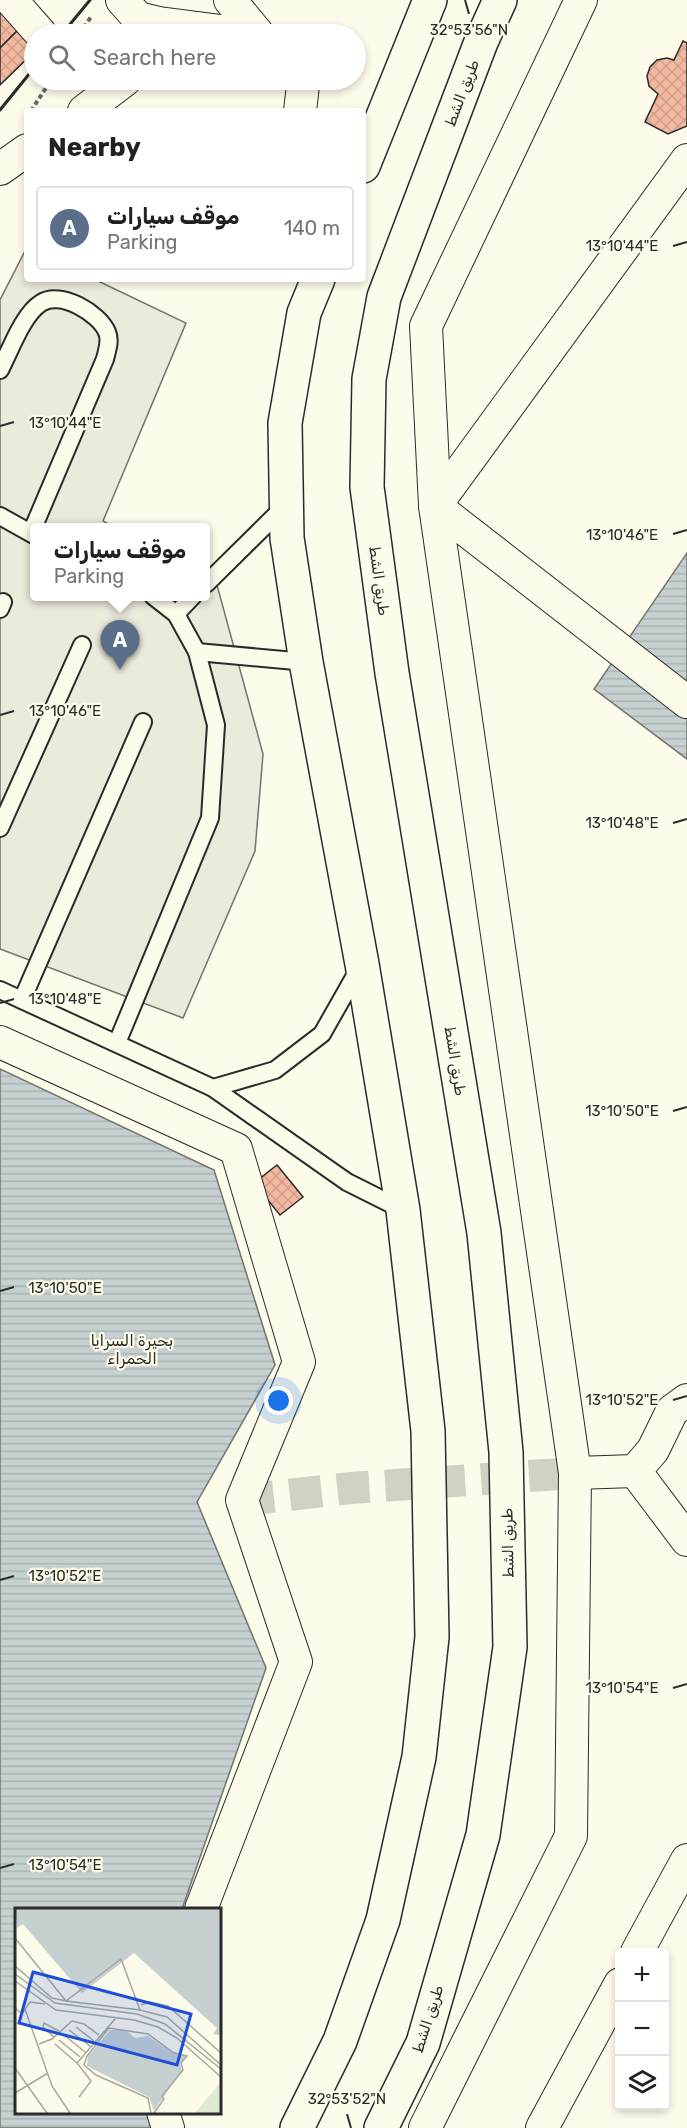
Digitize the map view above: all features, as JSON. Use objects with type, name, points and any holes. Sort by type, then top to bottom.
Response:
[{"type":"highway","points":[[366,159],[430,0]]},
{"type":"highway","name":"طريق الشط","points":[[381,2128],[423,2043],[483,1835],[510,1647],[506,1452],[484,1233],[392,673],[366,487],[369,379],[384,297],[481,42],[500,0]]},
{"type":"highway","points":[[297,2128],[340,2041],[383,1920],[419,1757],[432,1637],[428,1431],[403,1210],[362,964],[306,662],[287,538],[285,423],[304,313],[317,282]]},
{"type":"street","points":[[11,0],[32,24]]},
{"type":"street","points":[[122,0],[138,18],[160,24]]},
{"type":"street","points":[[230,0],[250,24]]},
{"type":"street","points":[[425,2128],[571,1836],[575,1473],[435,506],[426,326],[582,0]]},
{"type":"street","points":[[300,108],[303,90]]},
{"type":"street","points":[[0,169],[24,152]]},
{"type":"street","points":[[435,506],[687,160]]},
{"type":"street","points":[[435,506],[687,702]]},
{"type":"street","points":[[0,1042],[236,1149],[299,1362],[242,1500],[296,1662],[201,1908]]},
{"type":"street","points":[[575,1473],[635,1471],[653,1450],[672,1411],[687,1400]]},
{"type":"street","points":[[635,1471],[687,1540]]},
{"type":"street","points":[[640,1948],[687,1860]]},
{"type":"street","points":[[542,2128],[615,1993]]},
{"type":"street","points":[[163,2113],[168,2128]]},
{"type":"lane","points":[[0,370],[30,314],[41,303],[52,298],[69,301],[87,311],[107,331],[109,342],[105,359],[38,523]]},
{"type":"lane","points":[[210,580],[286,505]]},
{"type":"lane","points":[[0,516],[30,532]]},
{"type":"lane","points":[[117,1043],[210,818],[216,725],[196,652],[176,614],[158,601]]},
{"type":"lane","points":[[176,614],[189,601]]},
{"type":"lane","points":[[0,828],[82,645]]},
{"type":"lane","points":[[196,652],[306,662]]},
{"type":"lane","points":[[22,1000],[143,722]]},
{"type":"lane","points":[[213,1088],[274,1070],[321,1034],[362,964]]},
{"type":"lane","points":[[0,990],[213,1088],[347,1182],[403,1210]]},
{"type":"path","points":[[33,108],[45,90]]},
{"type":"shaded area","points":[[24,253],[24,282],[100,282],[186,323],[103,521],[107,523],[30,523],[30,601],[210,601],[210,581],[217,585],[263,754],[255,851],[183,1018],[0,949],[0,300]]},
{"type":"water","points":[[687,553],[687,759],[594,689]]},
{"type":"water","name":"بحيرة السرايا الحمراء","points":[[0,1069],[214,1170],[275,1365],[197,1502],[266,1668],[182,1908],[15,1908],[15,2113],[148,2113],[154,2128],[0,2128]]},
{"type":"building","points":[[0,9],[19,29],[0,48]]},
{"type":"building","points":[[19,29],[24,34],[24,62],[0,85],[0,48]]},
{"type":"building","points":[[683,41],[687,43],[687,126],[668,134],[645,122],[658,94],[649,86],[647,76],[650,67],[657,60],[667,58],[674,60]]},
{"type":"building","points":[[277,1165],[303,1197],[280,1215],[254,1183]]},
{"type":"tunnel","points":[[242,1500],[351,1488],[575,1473]]},
{"type":"wall","points":[[70,24],[90,0]]},
{"type":"wall","points":[[0,110],[24,80]]},
{"type":"place","name":"موقف سيارات","points":[[120,670]]}]
